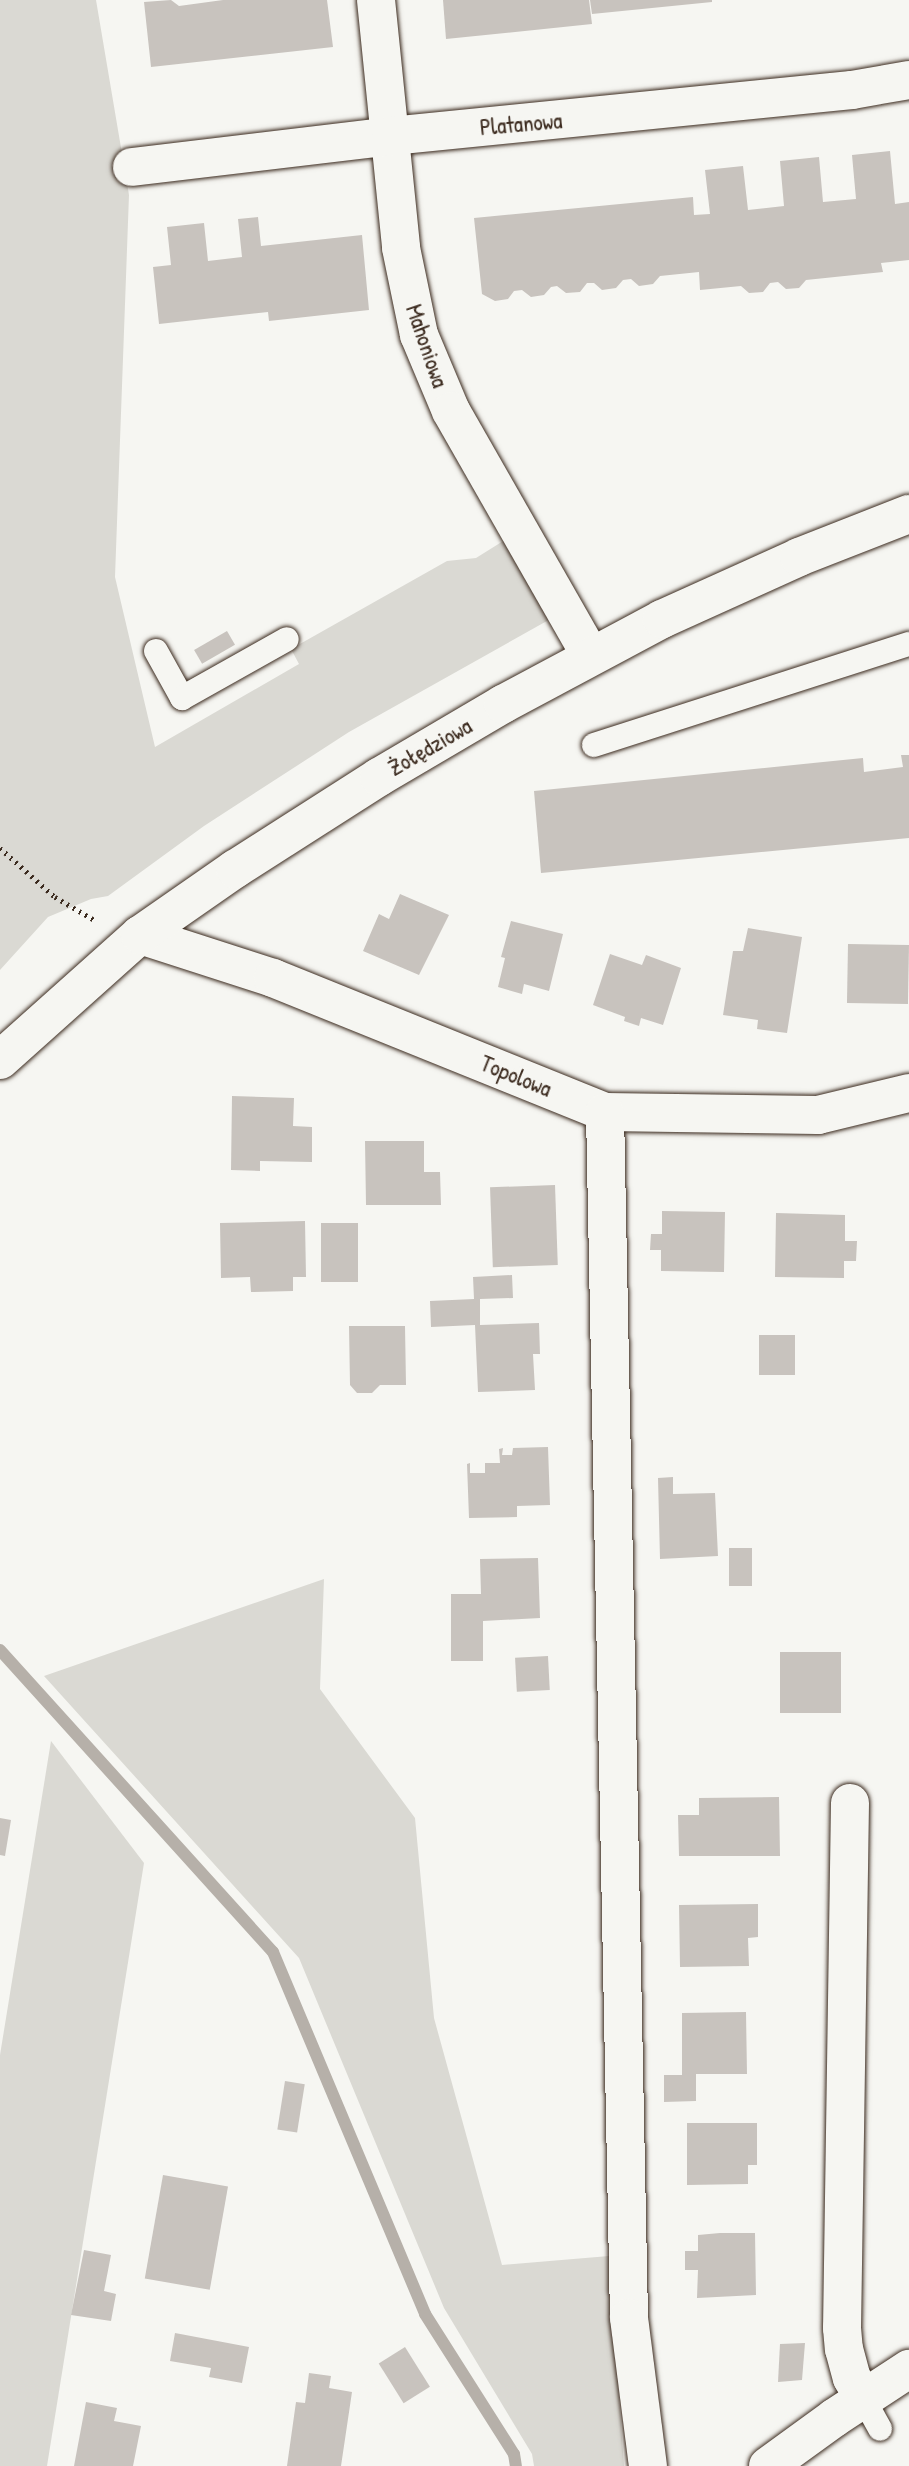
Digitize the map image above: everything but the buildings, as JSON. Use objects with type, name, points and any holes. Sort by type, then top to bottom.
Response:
[{"type":"street","name":"Mahoniowa","points":[[376,0],[401,248],[419,335],[451,411],[591,656]]},
{"type":"street","name":"Platanowa","points":[[132,167],[391,136],[852,90],[909,79]]},
{"type":"street","name":"Żołędziowa","points":[[0,1060],[72,992],[140,935],[330,807],[591,656],[755,576],[909,514]]},
{"type":"street","name":"Topolowa","points":[[140,935],[273,978],[605,1112],[818,1115],[909,1093]]},
{"type":"street","points":[[605,1112],[629,2318],[648,2466]]},
{"type":"street","points":[[850,1803],[842,2328],[844,2349],[852,2378],[872,2414]]},
{"type":"street","points":[[768,2466],[872,2414],[909,2369]]},
{"type":"lane","points":[[156,651],[182,698],[287,639]]},
{"type":"lane","points":[[593,745],[909,644]]},
{"type":"path","points":[[0,848],[55,897],[90,919],[140,935]]},
{"type":"shaded area","points":[[0,0],[96,0],[129,195],[115,577],[155,747],[299,664],[291,649],[447,561],[476,558],[508,538],[554,617],[349,732],[204,826],[108,896],[91,899],[48,917],[0,970]]},
{"type":"shaded area","points":[[324,1579],[320,1689],[415,1818],[434,2018],[502,2265],[609,2256],[624,2466],[534,2466],[532,2454],[444,2308],[299,1958],[44,1676]]},
{"type":"shaded area","points":[[51,1741],[144,1863],[47,2466],[0,2466],[0,2055]]},
{"type":"waterway","points":[[0,1650],[273,1952],[425,2314],[514,2454],[516,2466]]}]
